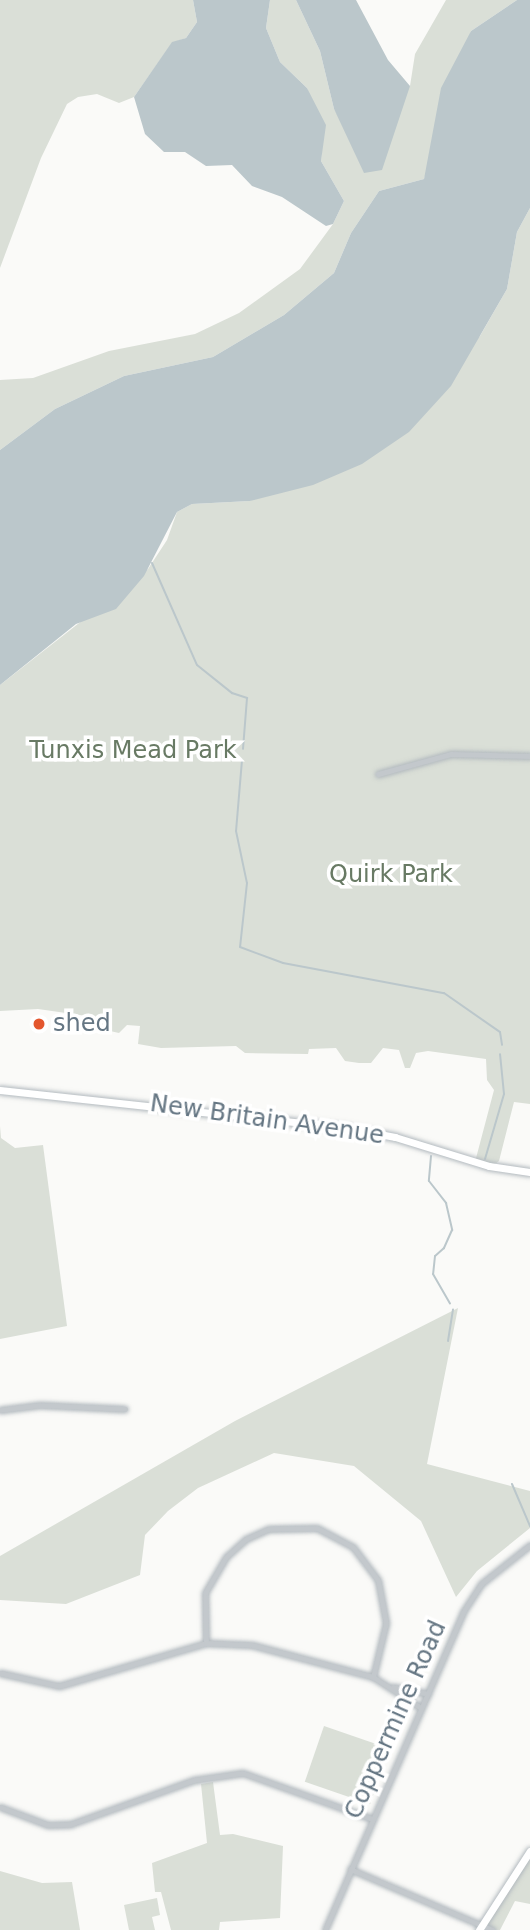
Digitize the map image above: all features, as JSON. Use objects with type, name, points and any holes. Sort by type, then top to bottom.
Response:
[{"type":"street","points":[[379,774],[451,754],[530,756]]},
{"type":"street","name":"New Britain Avenue","points":[[0,1090],[342,1127],[395,1138],[489,1166],[530,1172]]},
{"type":"street","points":[[0,1410],[40,1405],[125,1409]]},
{"type":"street","points":[[205,1643],[205,1592],[226,1557],[246,1539],[268,1529],[317,1528],[353,1547],[378,1580],[386,1623],[373,1677]]},
{"type":"street","name":"Coppermine Road","points":[[325,1930],[463,1612],[481,1584],[530,1545]]},
{"type":"street","points":[[0,1673],[59,1686],[205,1643],[280,1649],[373,1677],[393,1687],[421,1708]]},
{"type":"street","points":[[393,1687],[428,1693]]},
{"type":"street","points":[[0,1807],[48,1825],[71,1824],[194,1780],[243,1773],[372,1819]]},
{"type":"street","points":[[480,1927],[530,1851]]},
{"type":"street","points":[[350,1869],[492,1930]]},
{"type":"green space","points":[[0,0],[193,0],[197,22],[186,38],[172,43],[134,97],[119,103],[97,94],[78,97],[67,104],[41,158],[0,268]]},
{"type":"green space","points":[[270,0],[296,0],[320,51],[334,109],[348,133],[410,86],[415,54],[446,0],[517,0],[471,31],[424,179],[379,191],[351,233],[334,273],[284,315],[213,357],[124,376],[55,409],[0,450],[0,380],[33,378],[109,351],[195,334],[239,313],[300,269],[333,224],[344,201],[321,161],[323,134],[307,88],[280,62],[266,28]]},
{"type":"green space","points":[[530,208],[530,1104],[514,1102],[499,1161],[491,1167],[475,1162],[494,1090],[487,1080],[486,1059],[428,1051],[416,1053],[410,1068],[405,1068],[399,1050],[383,1048],[371,1063],[359,1063],[345,1061],[336,1048],[309,1049],[308,1054],[245,1053],[236,1046],[161,1048],[138,1044],[140,1026],[127,1025],[119,1033],[92,1027],[87,1016],[38,1009],[0,1011],[0,685],[148,569],[167,540],[177,512],[192,504],[250,501],[480,336],[507,289],[517,232]]},
{"type":"green space","points":[[0,1126],[1,1138],[15,1148],[43,1145],[67,1326],[0,1339]]},
{"type":"green space","points":[[458,1308],[427,1464],[530,1491],[530,1528],[477,1571],[456,1597],[421,1521],[354,1466],[274,1453],[198,1488],[168,1511],[145,1535],[140,1575],[66,1604],[0,1600],[0,1556],[235,1421]]},
{"type":"green space","points":[[324,1726],[389,1748],[370,1804],[305,1782]]},
{"type":"green space","points":[[213,1782],[220,1835],[233,1834],[283,1846],[280,1918],[220,1922],[219,1930],[171,1930],[161,1892],[155,1892],[152,1863],[207,1843],[201,1784]]},
{"type":"green space","points":[[530,1851],[530,1904],[515,1901],[500,1930],[492,1930],[482,1924]]},
{"type":"green space","points":[[0,1871],[42,1883],[72,1882],[80,1930],[0,1930]]},
{"type":"green space","points":[[157,1898],[160,1915],[152,1917],[155,1930],[129,1930],[124,1905]]},
{"type":"shaded area","points":[[193,0],[270,0],[266,28],[280,62],[307,88],[326,125],[321,161],[344,201],[333,224],[326,226],[282,197],[252,186],[232,165],[206,166],[185,152],[164,152],[145,134],[134,97],[172,42],[186,38],[197,22]]},
{"type":"shaded area","points":[[296,0],[356,0],[388,60],[410,86],[382,170],[364,173],[334,109],[320,51]]},
{"type":"shaded area","points":[[517,0],[530,0],[530,208],[517,232],[507,289],[451,386],[409,432],[362,464],[313,485],[250,501],[192,504],[177,512],[144,576],[116,609],[76,624],[0,685],[0,450],[55,409],[124,376],[213,357],[284,315],[334,273],[351,233],[379,191],[424,179],[441,88],[471,31]]},
{"type":"waterway","points":[[152,563],[197,665],[232,693],[247,698],[243,749]]},
{"type":"waterway","points":[[242,760],[236,831],[247,883],[240,947],[283,963],[444,993],[500,1032],[502,1045]]},
{"type":"waterway","points":[[485,1159],[504,1094],[500,1054]]},
{"type":"waterway","points":[[431,1156],[429,1181],[446,1203],[452,1230],[444,1248],[435,1256],[433,1274],[450,1303]]},
{"type":"waterway","points":[[448,1341],[453,1309]]},
{"type":"waterway","points":[[512,1484],[530,1526]]},
{"type":"place","name":"shed","points":[[39,1024]]},
{"type":"park label","name":"Tunxis Mead Park","points":[[133,751]]},
{"type":"park label","name":"Quirk Park","points":[[391,875]]}]
